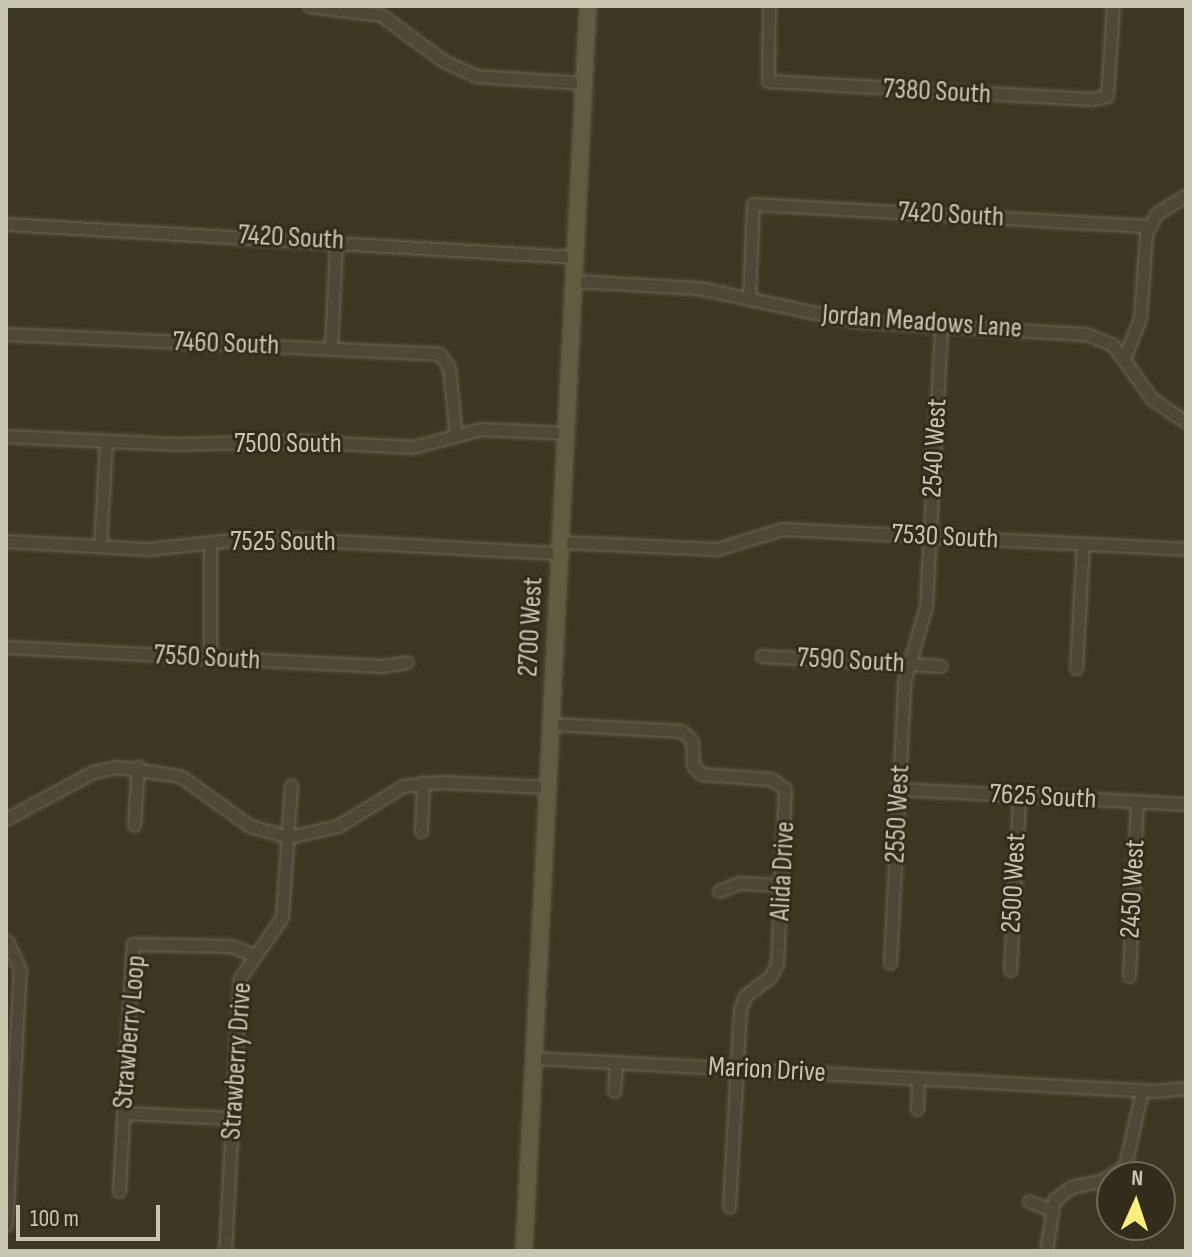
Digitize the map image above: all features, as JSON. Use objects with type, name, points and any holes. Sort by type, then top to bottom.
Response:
[{"type":"main road","name":"2700 West","points":[[524,1251],[588,6]]},
{"type":"street","points":[[309,6],[381,15],[445,62],[476,76],[584,83]]},
{"type":"street","name":"7380 South","points":[[769,6],[768,81],[1092,99],[1107,96],[1113,6]]},
{"type":"street","points":[[1125,356],[1140,318],[1149,226],[1165,206],[1186,195]]},
{"type":"street","name":"7420 South","points":[[749,299],[753,204],[1149,226]]},
{"type":"street","name":"7420 South","points":[[6,224],[336,240],[575,257]]},
{"type":"street","points":[[331,348],[336,240]]},
{"type":"street","name":"Jordan Meadows Lane","points":[[574,281],[681,286],[853,321],[1086,334],[1125,356],[1152,399],[1186,422]]},
{"type":"street","name":"2540 West","points":[[907,664],[926,606],[941,325]]},
{"type":"street","name":"7460 South","points":[[6,334],[331,348],[444,357],[456,436]]},
{"type":"street","name":"7500 South","points":[[6,436],[413,447],[481,429],[566,433]]},
{"type":"street","points":[[100,546],[106,441]]},
{"type":"street","name":"7530 South","points":[[708,549],[769,529],[1186,549]]},
{"type":"street","name":"7525 South","points":[[6,541],[169,549],[260,537],[708,549]]},
{"type":"street","points":[[210,543],[210,658]]},
{"type":"street","points":[[1076,668],[1083,544]]},
{"type":"street","name":"7550 South","points":[[6,647],[382,666],[407,662]]},
{"type":"street","name":"7590 South","points":[[762,656],[941,666]]},
{"type":"street","name":"2550 West","points":[[890,963],[907,664]]},
{"type":"street","name":"Alida Drive","points":[[552,724],[682,731],[692,741],[693,765],[701,774],[782,784],[786,802],[777,964],[741,1003],[729,1207]]},
{"type":"street","points":[[6,819],[93,772],[138,766],[180,776],[250,826],[289,837],[338,826],[385,793],[423,782],[548,787]]},
{"type":"street","points":[[134,825],[138,766]]},
{"type":"street","points":[[421,831],[423,782]]},
{"type":"street","name":"Strawberry Drive","points":[[225,1251],[240,978],[282,917],[291,785]]},
{"type":"street","name":"7625 South","points":[[899,789],[1186,804]]},
{"type":"street","name":"2500 West","points":[[1010,970],[1019,796]]},
{"type":"street","name":"2450 West","points":[[1129,976],[1137,802]]},
{"type":"street","points":[[719,891],[739,883],[782,885]]},
{"type":"street","points":[[6,1225],[11,1055],[20,970],[7,941]]},
{"type":"street","name":"Strawberry Loop","points":[[119,1191],[133,944],[231,946],[255,955]]},
{"type":"street","name":"Marion Drive","points":[[534,1058],[1142,1090],[1186,1088]]},
{"type":"street","points":[[614,1091],[616,1062]]},
{"type":"street","points":[[917,1109],[918,1079]]},
{"type":"street","points":[[1046,1251],[1049,1209],[1071,1187],[1103,1180],[1125,1166],[1142,1090]]},
{"type":"street","points":[[123,1113],[232,1118]]},
{"type":"street","points":[[1029,1201],[1049,1209]]}]
